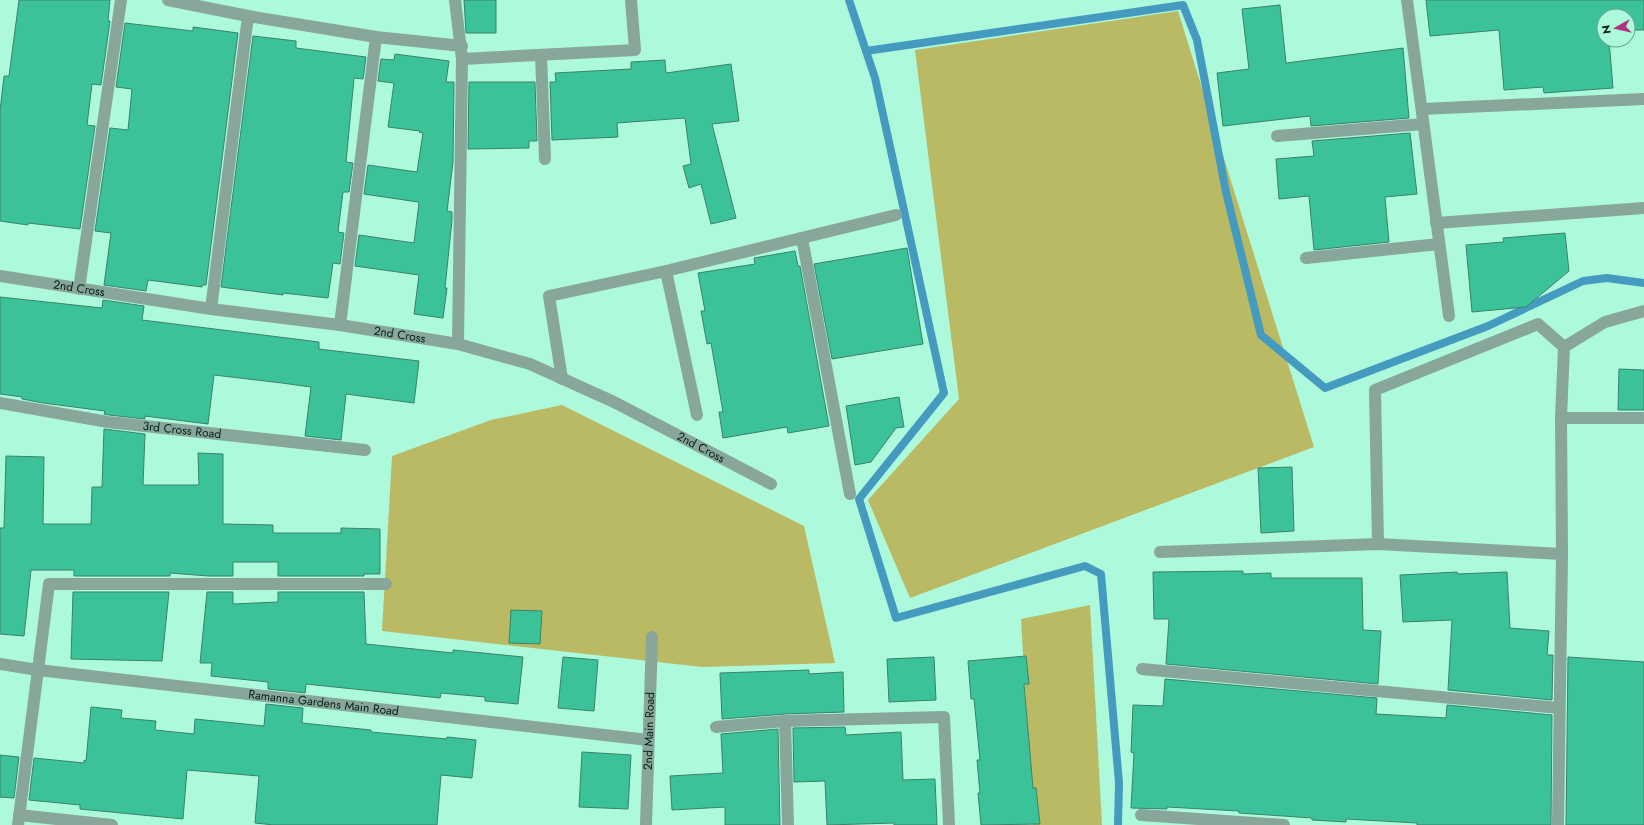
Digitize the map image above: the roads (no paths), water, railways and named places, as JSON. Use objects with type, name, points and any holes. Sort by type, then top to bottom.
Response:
[{"type":"street","points":[[79,289],[121,0]]},
{"type":"street","points":[[168,0],[248,16],[376,37],[462,46]]},
{"type":"street","points":[[454,0],[462,46],[458,344]]},
{"type":"street","points":[[462,59],[635,50],[631,0]]},
{"type":"street","points":[[1407,0],[1438,244],[1449,316]]},
{"type":"street","points":[[211,309],[248,16]]},
{"type":"street","points":[[340,325],[376,37]]},
{"type":"street","points":[[541,55],[545,159]]},
{"type":"street","points":[[1422,109],[1644,99]]},
{"type":"street","points":[[1277,136],[1423,124]]},
{"type":"street","points":[[1436,223],[1644,208]]},
{"type":"street","points":[[562,379],[549,296],[666,271],[896,215]]},
{"type":"street","points":[[802,238],[850,494]]},
{"type":"street","points":[[1306,258],[1438,244]]},
{"type":"street","points":[[666,271],[697,415]]},
{"type":"street","name":"2nd Cross","points":[[0,276],[211,309],[340,325],[458,344],[530,364],[614,402],[771,484]]},
{"type":"street","points":[[1564,347],[1605,322],[1644,311]]},
{"type":"street","points":[[1378,544],[1375,390],[1538,324],[1564,347]]},
{"type":"street","points":[[1558,825],[1562,554],[1561,418],[1564,347]]},
{"type":"street","name":"3rd Cross Road","points":[[0,403],[108,422],[365,450]]},
{"type":"street","points":[[1561,418],[1644,418]]},
{"type":"street","points":[[1160,552],[1378,544],[1562,554]]},
{"type":"street","points":[[112,825],[18,820],[49,584],[386,584]]},
{"type":"street","name":"2nd Main Road","points":[[646,825],[652,637]]},
{"type":"street","name":"Ramanna Gardens Main Road","points":[[0,664],[38,670],[648,740]]},
{"type":"street","points":[[1142,669],[1559,708]]},
{"type":"street","points":[[716,727],[785,721],[944,717],[949,825]]},
{"type":"street","points":[[785,721],[788,825]]},
{"type":"street","points":[[1141,815],[1284,825]]},
{"type":"waterway","points":[[849,0],[875,78],[944,393],[859,499],[896,618],[1085,566],[1101,574],[1119,783],[1118,825]]},
{"type":"waterway","points":[[866,51],[1183,5],[1197,40],[1226,192],[1261,335],[1325,388],[1488,326],[1583,281],[1607,278],[1644,283]]}]
